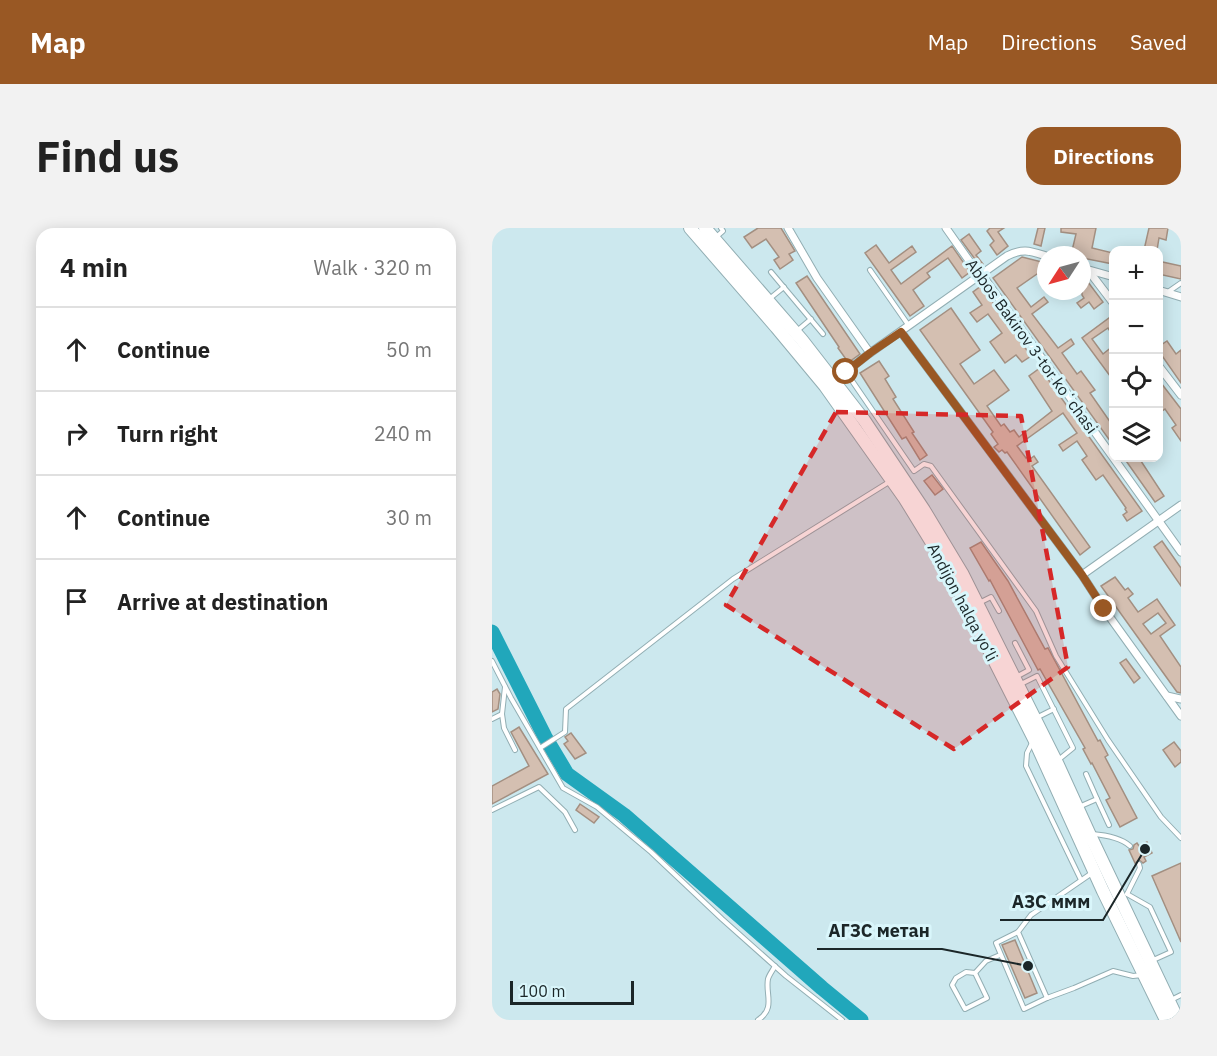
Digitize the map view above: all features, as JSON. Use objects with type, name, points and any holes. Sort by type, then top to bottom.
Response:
[{"type":"highway","name":"Andijon halqa yo‘li","points":[[690,228],[825,386],[924,510],[957,564],[1017,681],[1089,833],[1125,898],[1150,962],[1178,1020]]},
{"type":"highway","name":"Andijon halqa yo‘li","points":[[705,228],[718,233],[768,300],[864,420],[898,479],[905,499],[948,570],[1034,739],[1166,1020]]},
{"type":"street","points":[[788,228],[817,278],[870,353]]},
{"type":"street","name":"Abbos Bakirov 3-tor koʻchasi","points":[[946,228],[1181,552]]},
{"type":"street","points":[[834,381],[1008,256],[1019,250],[1037,254]]},
{"type":"street","points":[[1091,271],[1109,276]]},
{"type":"street","points":[[1091,276],[1110,300]]},
{"type":"street","points":[[1163,291],[1181,297]]},
{"type":"street","points":[[901,332],[1082,575],[1181,716]]},
{"type":"street","points":[[1163,372],[1181,395]]},
{"type":"street","points":[[1082,575],[1181,505]]},
{"type":"street","points":[[1167,696],[1181,699]]},
{"type":"lane","points":[[870,270],[909,326]]},
{"type":"lane","points":[[771,272],[823,334]]},
{"type":"lane","points":[[1167,292],[1181,283]]},
{"type":"lane","points":[[768,300],[784,287]]},
{"type":"lane","points":[[795,332],[811,319]]},
{"type":"lane","points":[[846,372],[914,471]]},
{"type":"lane","points":[[541,747],[565,732],[566,709],[733,579],[898,479],[927,464],[938,475],[1036,611],[1056,656],[1108,740],[1161,817],[1181,838]]},
{"type":"lane","points":[[978,604],[991,597],[999,611]]},
{"type":"lane","points":[[1015,643],[1029,670],[1017,681]]},
{"type":"lane","points":[[492,661],[564,788],[597,807],[651,852],[775,966],[842,1020]]},
{"type":"lane","points":[[1017,681],[1037,676],[1073,748],[1056,761]]},
{"type":"lane","points":[[505,686],[502,714],[504,728],[515,750]]},
{"type":"lane","points":[[1035,718],[1054,710]]},
{"type":"lane","points":[[492,719],[502,714]]},
{"type":"lane","points":[[1034,739],[1027,753],[1026,766],[1081,881]]},
{"type":"lane","points":[[1086,774],[1109,825]]},
{"type":"lane","points":[[492,810],[539,787],[565,812],[575,830]]},
{"type":"lane","points":[[1077,808],[1097,799]]},
{"type":"lane","points":[[1089,833],[1106,835],[1130,846]]},
{"type":"lane","points":[[1139,864],[1140,868],[1125,898],[1149,907],[1171,952],[1150,962]]},
{"type":"lane","points":[[1095,871],[1031,915],[1018,932],[996,943],[1024,1009],[1113,971],[1133,976],[1144,975]]},
{"type":"lane","points":[[1018,932],[1047,998]]},
{"type":"lane","points":[[975,973],[986,961],[1000,955]]},
{"type":"lane","points":[[758,1020],[763,1017],[769,1003],[768,979],[775,966]]},
{"type":"lane","points":[[966,972],[975,973],[987,998],[965,1009],[952,985],[956,978],[966,972]]},
{"type":"lane","points":[[1169,1000],[1181,995]]},
{"type":"highlighted area","points":[[836,412],[1021,416],[1068,667],[954,749],[726,605]]},
{"type":"building","points":[[758,228],[781,228],[795,251],[789,254],[793,260],[780,269],[774,260],[779,257],[766,239],[752,248],[744,237]]},
{"type":"building","points":[[990,228],[1004,228],[998,232],[1008,246],[997,255],[990,245],[994,241],[987,231]]},
{"type":"building","points":[[1038,228],[1045,228],[1041,246],[1034,244]]},
{"type":"building","points":[[1061,228],[1096,228],[1092,248],[1109,252],[1109,263],[1091,260],[1091,246],[1073,246],[1076,234],[1061,232]]},
{"type":"building","points":[[1149,228],[1168,228],[1166,240],[1159,238],[1158,246],[1145,246]]},
{"type":"building","points":[[969,234],[981,251],[976,255],[983,264],[980,266],[961,240]]},
{"type":"building","points":[[876,245],[889,263],[912,246],[916,252],[891,270],[901,284],[952,246],[970,272],[962,278],[948,258],[927,273],[930,277],[913,290],[924,306],[910,316],[865,253]]},
{"type":"building","points":[[1022,257],[1037,261],[1037,274],[1017,288],[1031,307],[1040,300],[1048,302],[1032,314],[1058,348],[1071,339],[1074,344],[1062,353],[1077,374],[1081,371],[1095,390],[1090,393],[1109,420],[1109,439],[993,278]]},
{"type":"building","points":[[1163,262],[1181,266],[1181,279],[1163,275]]},
{"type":"building","points":[[807,276],[860,354],[849,362],[796,283]]},
{"type":"building","points":[[981,286],[1031,356],[1022,362],[1016,355],[1005,363],[990,342],[1002,333],[988,314],[977,322],[970,313],[982,305],[973,292]]},
{"type":"building","points":[[1091,286],[1103,302],[1094,309],[1089,302],[1081,308],[1077,303],[1081,300],[1091,300]]},
{"type":"building","points":[[951,308],[980,350],[960,364],[974,384],[994,370],[1009,390],[987,406],[1001,426],[1004,424],[1010,432],[1014,430],[1019,437],[1052,411],[1029,376],[1040,368],[1142,511],[1127,521],[1123,515],[1127,512],[1126,508],[1103,475],[1096,480],[1082,460],[1087,456],[1077,441],[1063,451],[1059,445],[1077,433],[1063,413],[1017,446],[1026,458],[1030,459],[1034,456],[1038,462],[1032,466],[1090,547],[1080,555],[1007,452],[1002,450],[999,452],[994,447],[998,444],[991,434],[993,432],[920,330]]},
{"type":"building","points":[[1109,318],[1109,330],[1108,328],[1092,339],[1103,354],[1109,349],[1109,375],[1082,338]]},
{"type":"building","points":[[1167,341],[1176,354],[1181,350],[1181,383],[1163,357],[1163,344]]},
{"type":"building","points":[[879,361],[889,376],[885,379],[896,397],[893,399],[927,455],[920,460],[906,437],[902,439],[860,373]]},
{"type":"building","points":[[1163,386],[1181,409],[1181,441],[1172,428],[1176,425],[1165,409],[1163,410]]},
{"type":"building","points":[[1127,462],[1142,462],[1164,496],[1155,502]]},
{"type":"building","points":[[932,475],[943,489],[935,495],[924,481]]},
{"type":"building","points":[[1162,541],[1181,568],[1181,586],[1154,547]]},
{"type":"building","points":[[981,542],[1008,581],[1045,649],[1048,648],[1098,741],[1100,740],[1108,755],[1105,757],[1137,818],[1120,827],[1106,800],[1110,798],[1083,749],[1085,748],[1040,669],[1038,670],[990,580],[970,548]]},
{"type":"building","points":[[1115,577],[1125,590],[1128,588],[1133,594],[1128,598],[1138,612],[1157,599],[1175,625],[1160,636],[1181,667],[1181,693],[1177,692],[1101,586]],"holes":[[[1158,613],[1166,623],[1151,634],[1143,624]]]},
{"type":"building","points":[[1126,659],[1140,678],[1134,683],[1120,663]]},
{"type":"building","points":[[497,689],[500,694],[498,709],[492,712],[492,692]]},
{"type":"building","points":[[519,727],[548,774],[492,804],[492,786],[529,766],[511,732]]},
{"type":"building","points":[[571,733],[586,753],[575,759],[564,744],[568,741],[565,737]]},
{"type":"building","points":[[1174,742],[1181,751],[1181,762],[1175,767],[1163,750]]},
{"type":"building","points":[[580,804],[599,817],[594,823],[576,810]]},
{"type":"building","points":[[1147,842],[1152,853],[1144,857],[1146,861],[1143,863],[1139,860],[1135,863],[1129,850],[1133,849],[1137,843],[1139,846]]},
{"type":"building","points":[[1181,863],[1181,942],[1152,876]]},
{"type":"building","points":[[1015,940],[1037,993],[1025,998],[1002,945]]},
{"type":"waterway","points":[[492,632],[545,737],[567,774],[624,815],[861,1020]]},
{"type":"place","name":"АЗС ммм","points":[[1145,849]]},
{"type":"place","name":"АГЗС метан","points":[[1028,966]]},
{"type":"route","points":[[846,372],[901,332],[1082,575],[1104,609]]}]
